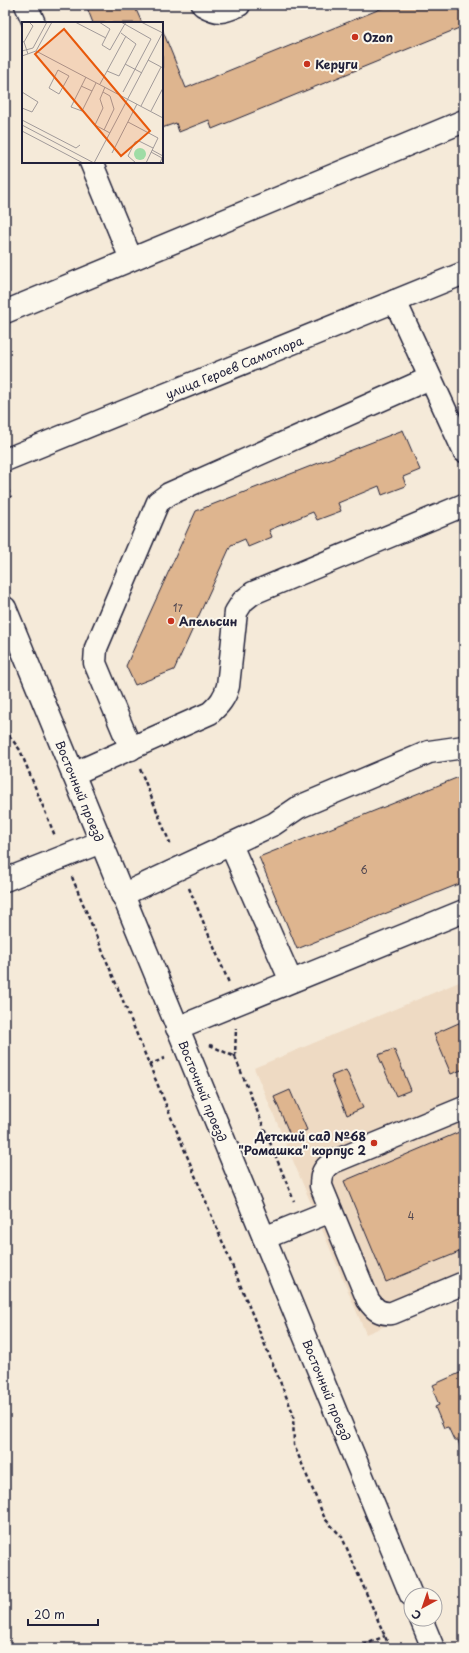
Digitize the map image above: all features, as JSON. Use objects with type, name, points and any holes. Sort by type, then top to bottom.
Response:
[{"type":"street","points":[[26,5],[34,22]]},
{"type":"street","points":[[203,5],[214,11],[223,12],[239,5]]},
{"type":"street","points":[[5,312],[464,121]]},
{"type":"street","points":[[91,163],[131,259]]},
{"type":"street","name":"улица Героев Самотлора","points":[[5,460],[464,273]]},
{"type":"street","points":[[395,301],[464,451]]},
{"type":"street","points":[[131,749],[95,663],[96,648],[158,502],[169,494],[430,378]]},
{"type":"street","points":[[73,774],[210,713],[220,704],[226,694],[228,686],[236,612],[243,601],[253,593],[464,505]]},
{"type":"street","name":"Восточный проезд","points":[[5,608],[408,1587]]},
{"type":"street","points":[[122,895],[181,869],[274,824],[299,807],[429,752],[464,747]]},
{"type":"street","points":[[5,880],[64,858],[101,842]]},
{"type":"street","points":[[231,844],[291,981]]},
{"type":"street","points":[[177,1028],[237,1002],[464,912]]},
{"type":"street","points":[[464,1108],[332,1162],[325,1168],[321,1176],[321,1186],[368,1300],[374,1309],[384,1314],[392,1313],[464,1283]]},
{"type":"street","points":[[264,1238],[331,1211]]},
{"type":"street","points":[[424,1627],[433,1648]]},
{"type":"path","points":[[5,482],[11,497]]},
{"type":"path","points":[[5,730],[20,750],[293,1413],[294,1445],[325,1519],[342,1537],[390,1648]]},
{"type":"path","points":[[131,749],[237,1002],[235,1057],[302,1222]]},
{"type":"path","points":[[149,1064],[204,1042],[235,1057]]},
{"type":"path","points":[[357,1648],[385,1636]]},
{"type":"shaded area","name":"Детский сад №68 \"Ромашка\" корпус 2","points":[[464,980],[464,1293],[366,1334],[254,1068]]},
{"type":"building","points":[[86,5],[134,5],[142,22],[93,22]]},
{"type":"building","points":[[390,5],[464,5],[464,26],[212,129],[209,120],[179,132],[176,123],[163,128],[163,31],[186,88]]},
{"type":"building","points":[[403,430],[420,470],[403,477],[406,486],[382,495],[379,486],[338,503],[341,511],[317,520],[313,512],[269,530],[272,537],[248,547],[245,539],[231,545],[174,670],[135,685],[126,666],[196,511]]},
{"type":"building","points":[[464,775],[464,882],[297,949],[259,857]]},
{"type":"building","points":[[461,1022],[464,1030],[464,1069],[451,1074],[434,1034]]},
{"type":"building","points":[[394,1049],[411,1090],[396,1096],[378,1055]]},
{"type":"building","points":[[346,1070],[363,1108],[347,1115],[331,1076]]},
{"type":"building","points":[[290,1090],[307,1130],[291,1137],[274,1097]]},
{"type":"building","points":[[464,1130],[464,1250],[386,1282],[344,1181]]},
{"type":"building","points":[[464,1371],[464,1459],[458,1440],[454,1440],[448,1427],[444,1428],[435,1407],[439,1405],[433,1390],[435,1389],[433,1385]]},
{"type":"place","name":"Ozon","points":[[355,37]]},
{"type":"place","name":"Керуги","points":[[307,64]]},
{"type":"place","name":"Апельсин","points":[[171,621]]},
{"type":"place","name":"Детский сад №68 \"Ромашка\" корпус 2","points":[[374,1143]]}]
